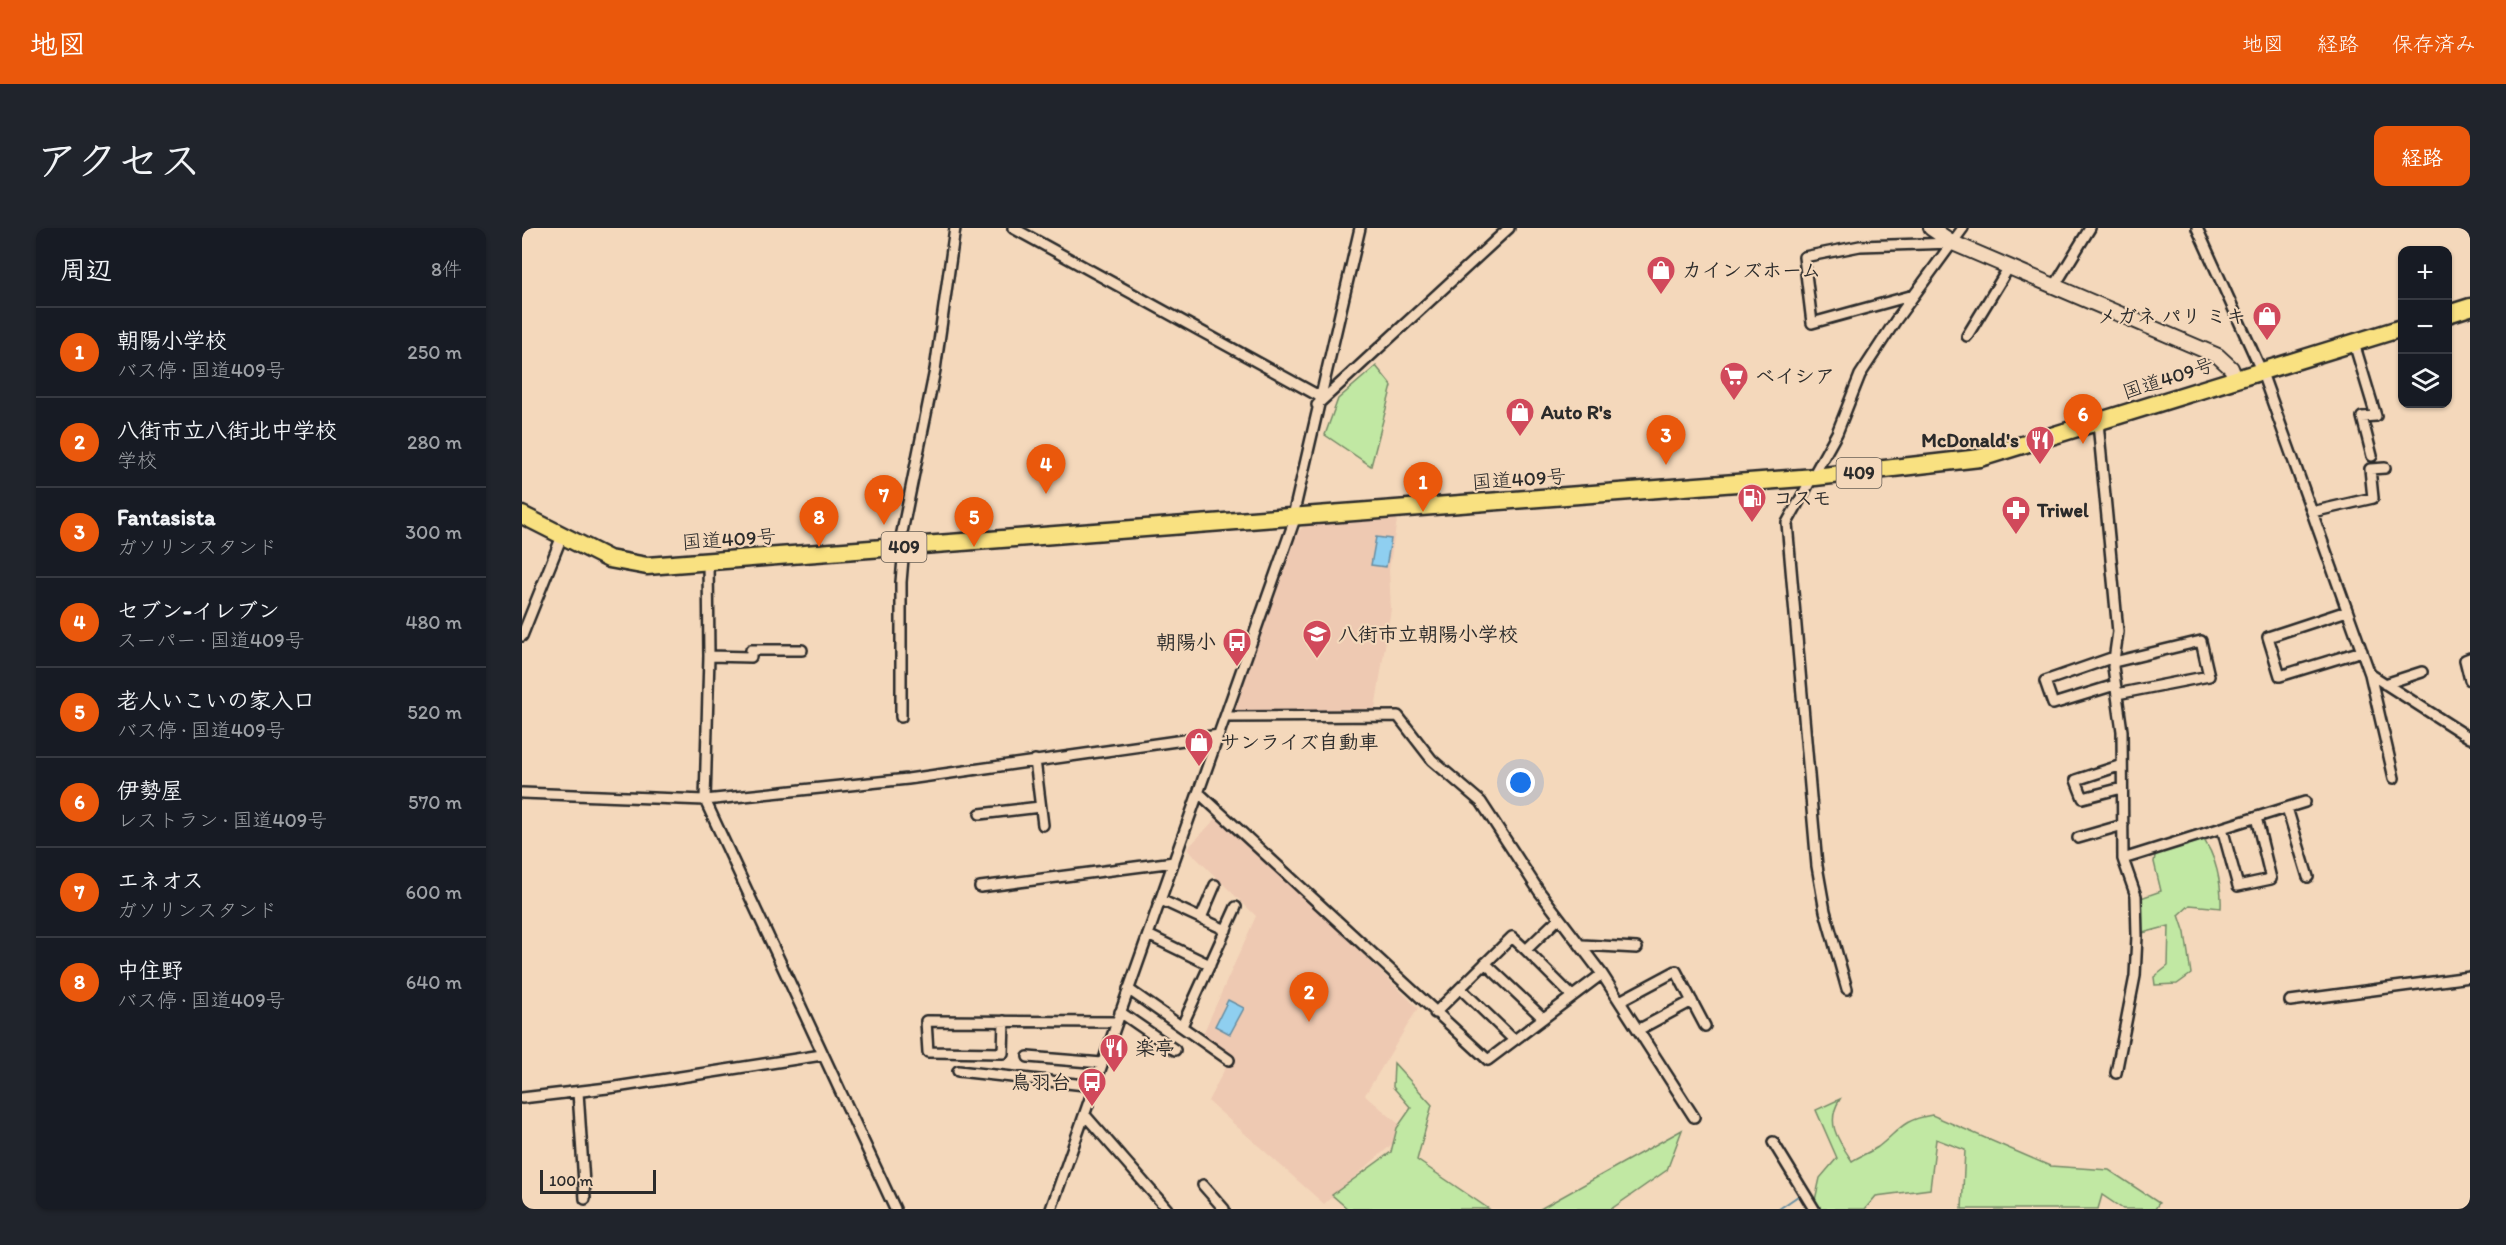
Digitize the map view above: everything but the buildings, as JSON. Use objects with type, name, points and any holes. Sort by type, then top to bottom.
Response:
[{"type":"highway","points":[[2452,313],[2470,307]]},
{"type":"highway","name":"国道409号","points":[[522,515],[596,554],[622,563],[647,566],[1815,477],[1980,458],[2398,330]]},
{"type":"street","points":[[901,717],[902,547],[935,370],[955,228]]},
{"type":"street","points":[[1013,228],[1318,400]]},
{"type":"street","points":[[1051,1209],[1226,717],[1294,516],[1318,400],[1360,228]]},
{"type":"street","points":[[1318,400],[1509,228]]},
{"type":"street","points":[[1930,228],[1953,243],[2218,356],[2227,362],[2235,378]]},
{"type":"street","points":[[1847,989],[1825,911],[1817,866],[1787,523],[1815,477],[1837,434],[1860,375],[1963,228]]},
{"type":"street","points":[[2054,286],[2090,228]]},
{"type":"street","points":[[2197,228],[2261,370],[2348,612],[2370,674],[2394,778]]},
{"type":"street","points":[[1914,295],[1812,323],[1804,257],[1860,246],[1953,243]]},
{"type":"street","points":[[1967,336],[2009,267]]},
{"type":"street","points":[[2354,343],[2376,416],[2362,417],[2372,456]]},
{"type":"street","points":[[2098,423],[2118,632],[2114,660],[2122,731],[2123,859],[2136,896],[2135,976],[2116,1073]]},
{"type":"street","points":[[2312,512],[2373,498],[2370,469],[2385,468]]},
{"type":"street","points":[[522,636],[562,536]]},
{"type":"street","points":[[708,561],[709,656],[705,800],[895,1209]]},
{"type":"street","points":[[2348,612],[2268,637],[2280,676],[2361,651]]},
{"type":"street","points":[[2201,641],[2209,676],[2116,690],[2052,704],[2045,681],[2114,660],[2201,641]]},
{"type":"street","points":[[709,656],[751,657],[751,650],[802,650]]},
{"type":"street","points":[[2470,658],[2464,660],[2470,680]]},
{"type":"street","points":[[2385,684],[2422,672]]},
{"type":"street","points":[[2370,674],[2470,738]]},
{"type":"street","points":[[1226,717],[1398,716],[1432,760],[1481,802],[1559,918],[1602,974],[1694,1117]]},
{"type":"street","points":[[522,793],[705,800],[908,779],[1219,735]]},
{"type":"street","points":[[1035,760],[1043,825]]},
{"type":"street","points":[[2122,765],[2076,780],[2083,798],[2122,788]]},
{"type":"street","points":[[1199,793],[1488,1060],[1602,974]]},
{"type":"street","points":[[2123,859],[2305,802]]},
{"type":"street","points":[[980,814],[1040,807]]},
{"type":"street","points":[[2287,808],[2308,877]]},
{"type":"street","points":[[2222,828],[2238,886],[2271,879],[2256,818]]},
{"type":"street","points":[[2078,838],[2123,825]]},
{"type":"street","points":[[980,887],[1174,862]]},
{"type":"street","points":[[1201,918],[1215,885]]},
{"type":"street","points":[[1161,900],[1226,930]]},
{"type":"street","points":[[1182,1026],[1236,907]]},
{"type":"street","points":[[1526,950],[1559,918]]},
{"type":"street","points":[[1148,935],[1210,965]]},
{"type":"street","points":[[1435,1013],[1512,937],[1572,996]]},
{"type":"street","points":[[1582,945],[1637,948]]},
{"type":"street","points":[[1485,963],[1543,1018]]},
{"type":"street","points":[[1620,1001],[1676,971],[1705,1026]]},
{"type":"street","points":[[2290,1001],[2470,977]]},
{"type":"street","points":[[1460,988],[1514,1040]]},
{"type":"street","points":[[1128,989],[1229,1060]]},
{"type":"street","points":[[1638,1030],[1692,1001]]},
{"type":"street","points":[[1004,1021],[1003,1053],[928,1052],[926,1020],[1004,1021],[1118,1017],[1175,1050]]},
{"type":"street","points":[[522,1098],[578,1092],[822,1055]]},
{"type":"street","points":[[1028,1057],[1102,1063]]},
{"type":"street","points":[[958,1071],[1094,1086]]},
{"type":"street","points":[[578,1092],[585,1199]]},
{"type":"street","points":[[1084,1115],[1167,1209]]},
{"type":"street","points":[[1773,1142],[1814,1209]]},
{"type":"street","points":[[1203,1185],[1218,1207]]},
{"type":"shaded area","name":"八街市立朝陽小学校","points":[[1398,514],[1389,570],[1391,609],[1375,709],[1232,712],[1295,534],[1310,521]]},
{"type":"shaded area","points":[[1220,814],[1418,1008],[1365,1095],[1407,1131],[1324,1204],[1208,1101],[1231,1057],[1202,1036],[1256,916],[1187,849]]},
{"type":"green space","points":[[1376,366],[1392,386],[1371,466],[1325,435],[1338,399]]},
{"type":"green space","points":[[2201,836],[2211,852],[2217,870],[2221,908],[2190,905],[2179,915],[2185,933],[2191,974],[2177,984],[2155,985],[2154,977],[2168,966],[2169,926],[2139,934],[2138,899],[2161,891],[2154,862],[2156,850]]},
{"type":"green space","points":[[1394,1063],[1432,1105],[1417,1160],[1489,1209],[1348,1209],[1332,1195],[1391,1152],[1397,1128],[1411,1108],[1393,1087]]},
{"type":"green space","points":[[1840,1099],[1834,1116],[1835,1131],[1852,1161],[1878,1147],[1907,1123],[1932,1115],[2050,1166],[2109,1170],[2159,1203],[2155,1209],[2123,1209],[2102,1195],[2098,1209],[1962,1209],[1965,1150],[1936,1139],[1930,1189],[1876,1196],[1865,1209],[1813,1209],[1820,1178],[1837,1158],[1816,1110]]},
{"type":"green space","points":[[1682,1130],[1667,1170],[1611,1209],[1540,1209]]},
{"type":"water","points":[[1376,537],[1391,539],[1386,567],[1371,565]]},
{"type":"water","points":[[1228,1000],[1244,1008],[1230,1034],[1215,1026]]},
{"type":"waterway","points":[[1779,1209],[1801,1194]]},
{"type":"place","name":"カインズホーム","points":[[1661,296]]},
{"type":"place","name":"メガネ パリ ミキ","points":[[2267,342]]},
{"type":"place","name":"ベイシア","points":[[1734,402]]},
{"type":"place","name":"Auto R's","points":[[1520,438]]},
{"type":"place","name":"伊勢屋","points":[[2083,444]]},
{"type":"place","name":"Fantasista","points":[[1666,465]]},
{"type":"place","name":"McDonald's","points":[[2040,466]]},
{"type":"place","name":"セブン-イレブン","points":[[1046,494]]},
{"type":"place","name":"朝陽小学校","points":[[1423,512]]},
{"type":"place","name":"コスモ","points":[[1752,524]]},
{"type":"place","name":"エネオス","points":[[884,525]]},
{"type":"place","name":"Triwel","points":[[2016,536]]},
{"type":"place","name":"中住野","points":[[819,547]]},
{"type":"place","name":"老人いこいの家入口","points":[[974,547]]},
{"type":"place","name":"八街市立朝陽小学校","points":[[1317,660]]},
{"type":"place","name":"朝陽小","points":[[1237,668]]},
{"type":"place","name":"サンライズ自動車","points":[[1199,768]]},
{"type":"place","name":"八街市立八街北中学校","points":[[1309,1022]]},
{"type":"place","name":"楽亭","points":[[1114,1074]]},
{"type":"place","name":"鳥羽台","points":[[1092,1108]]}]
